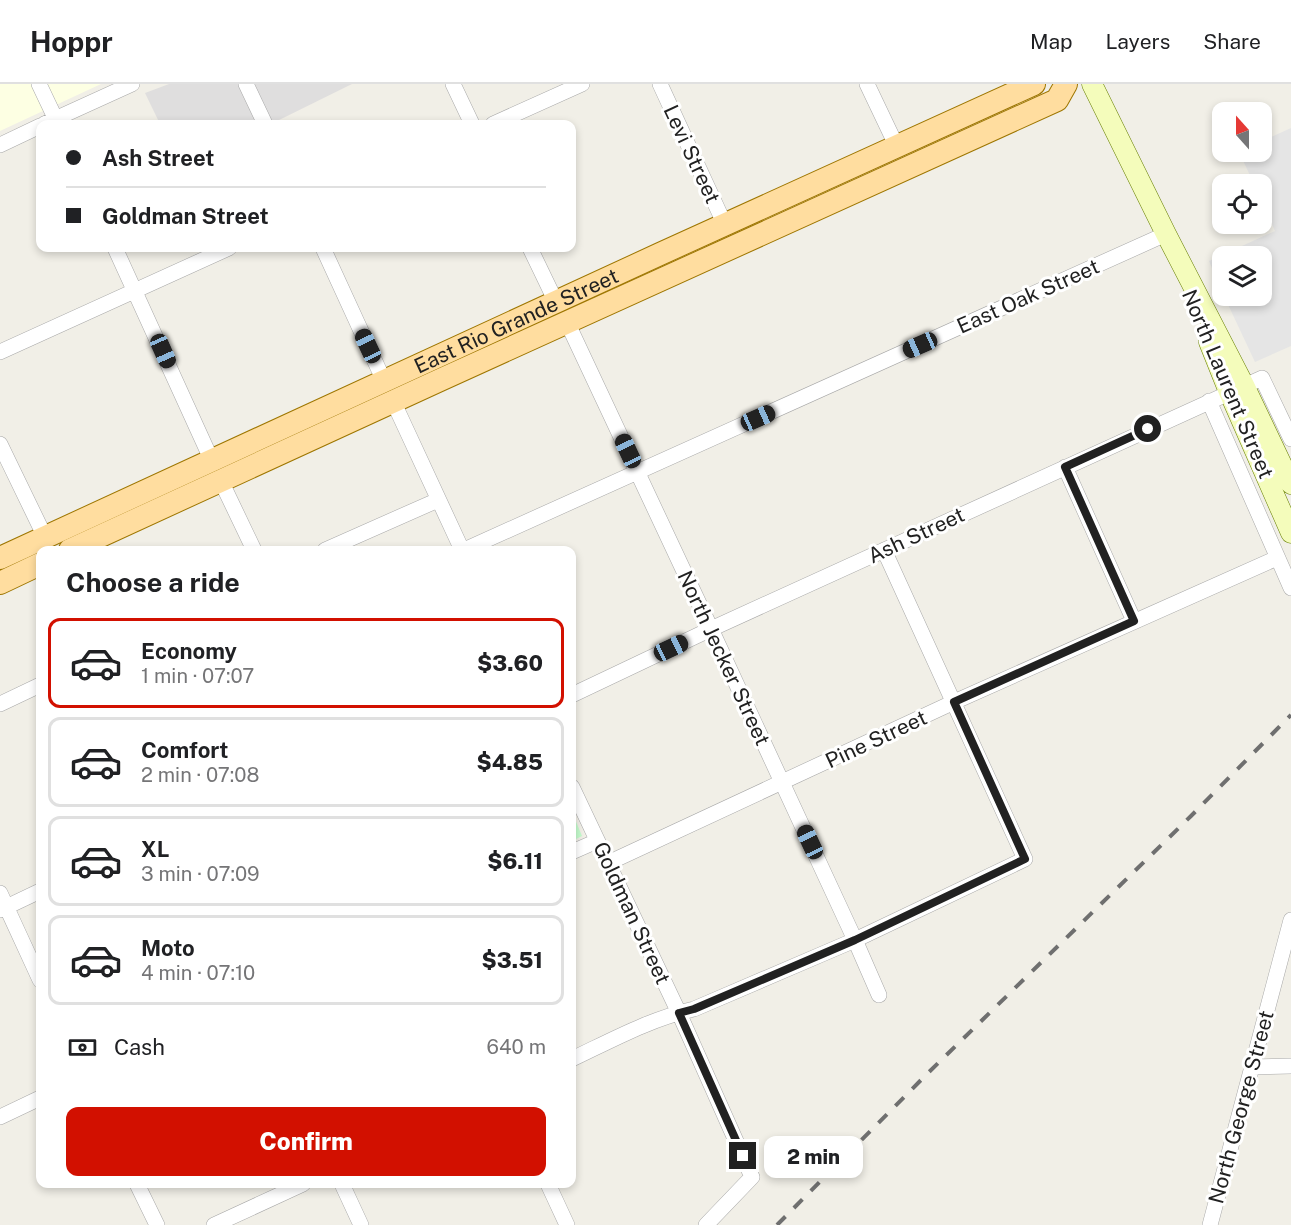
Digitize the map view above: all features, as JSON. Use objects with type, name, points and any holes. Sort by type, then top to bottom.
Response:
[{"type":"main road","name":"East Rio Grande Street","points":[[0,558],[45,537],[344,424],[350,411],[374,399],[381,392],[388,391],[431,360],[1034,84]]},
{"type":"main road","name":"East Rio Grande Street","points":[[77,546],[216,471],[388,391],[567,322],[1057,100],[1065,84]]},
{"type":"main road","name":"North Laurent Street","points":[[1092,84],[1166,234],[1245,385],[1291,484]]},
{"type":"main road","name":"North Laurent Street","points":[[1245,385],[1291,533]]},
{"type":"main road","points":[[0,583],[36,566]]},
{"type":"street","points":[[39,84],[48,120]]},
{"type":"street","points":[[57,120],[132,84]]},
{"type":"street","points":[[246,84],[264,120]]},
{"type":"street","points":[[453,84],[470,120]]},
{"type":"street","points":[[502,120],[582,84]]},
{"type":"street","name":"Levi Street","points":[[660,84],[725,225]]},
{"type":"street","points":[[867,84],[897,147]]},
{"type":"street","points":[[0,145],[36,130]]},
{"type":"street","name":"East Oak Street","points":[[472,546],[1166,234]]},
{"type":"street","points":[[118,252],[252,546]]},
{"type":"street","points":[[0,352],[220,252]]},
{"type":"street","points":[[325,252],[461,546]]},
{"type":"street","points":[[532,252],[556,302]]},
{"type":"street","name":"North Jecker Street","points":[[567,322],[879,995]]},
{"type":"street","points":[[1245,385],[1291,439]]},
{"type":"street","name":"Ash Street","points":[[576,693],[1245,385]]},
{"type":"street","points":[[1209,401],[1291,588]]},
{"type":"street","points":[[0,444],[45,537]]},
{"type":"street","points":[[1065,467],[1134,621]]},
{"type":"street","points":[[334,546],[438,500]]},
{"type":"street","points":[[576,1057],[646,1023],[694,1009],[855,940],[1025,859],[884,550]]},
{"type":"street","name":"Pine Street","points":[[608,863],[954,702],[1277,558]]},
{"type":"street","points":[[0,704],[36,687]]},
{"type":"street","name":"Goldman Street","points":[[576,796],[679,1013],[752,1177],[706,1225]]},
{"type":"street","points":[[576,850],[597,841]]},
{"type":"street","points":[[0,893],[3,909],[36,972]]},
{"type":"street","points":[[3,909],[36,893]]},
{"type":"street","name":"North George Street","points":[[1210,1225],[1291,920]]},
{"type":"street","points":[[1252,1067],[1291,1066]]},
{"type":"street","points":[[0,1116],[36,1100]]},
{"type":"street","points":[[139,1188],[157,1225]]},
{"type":"street","points":[[214,1225],[294,1188]]},
{"type":"street","points":[[344,1188],[362,1225]]},
{"type":"street","points":[[550,1188],[567,1225]]},
{"type":"shaded area","points":[[0,84],[101,84],[0,131]]},
{"type":"shaded area","points":[[169,84],[352,84],[279,120],[158,120],[145,93]]},
{"type":"shaded area","points":[[1291,128],[1291,346],[1255,362],[1229,306],[1272,306],[1272,246],[1242,246],[1275,231],[1272,224],[1272,174],[1249,174],[1244,162],[1272,162],[1272,137]]},
{"type":"green space","points":[[576,822],[582,836],[576,839]]},
{"type":"railway","points":[[777,1225],[1291,715]]},
{"type":"route","points":[[743,1156],[679,1013],[694,1009],[855,940],[1025,859],[954,702],[1134,621],[1065,467],[1148,429]]}]
